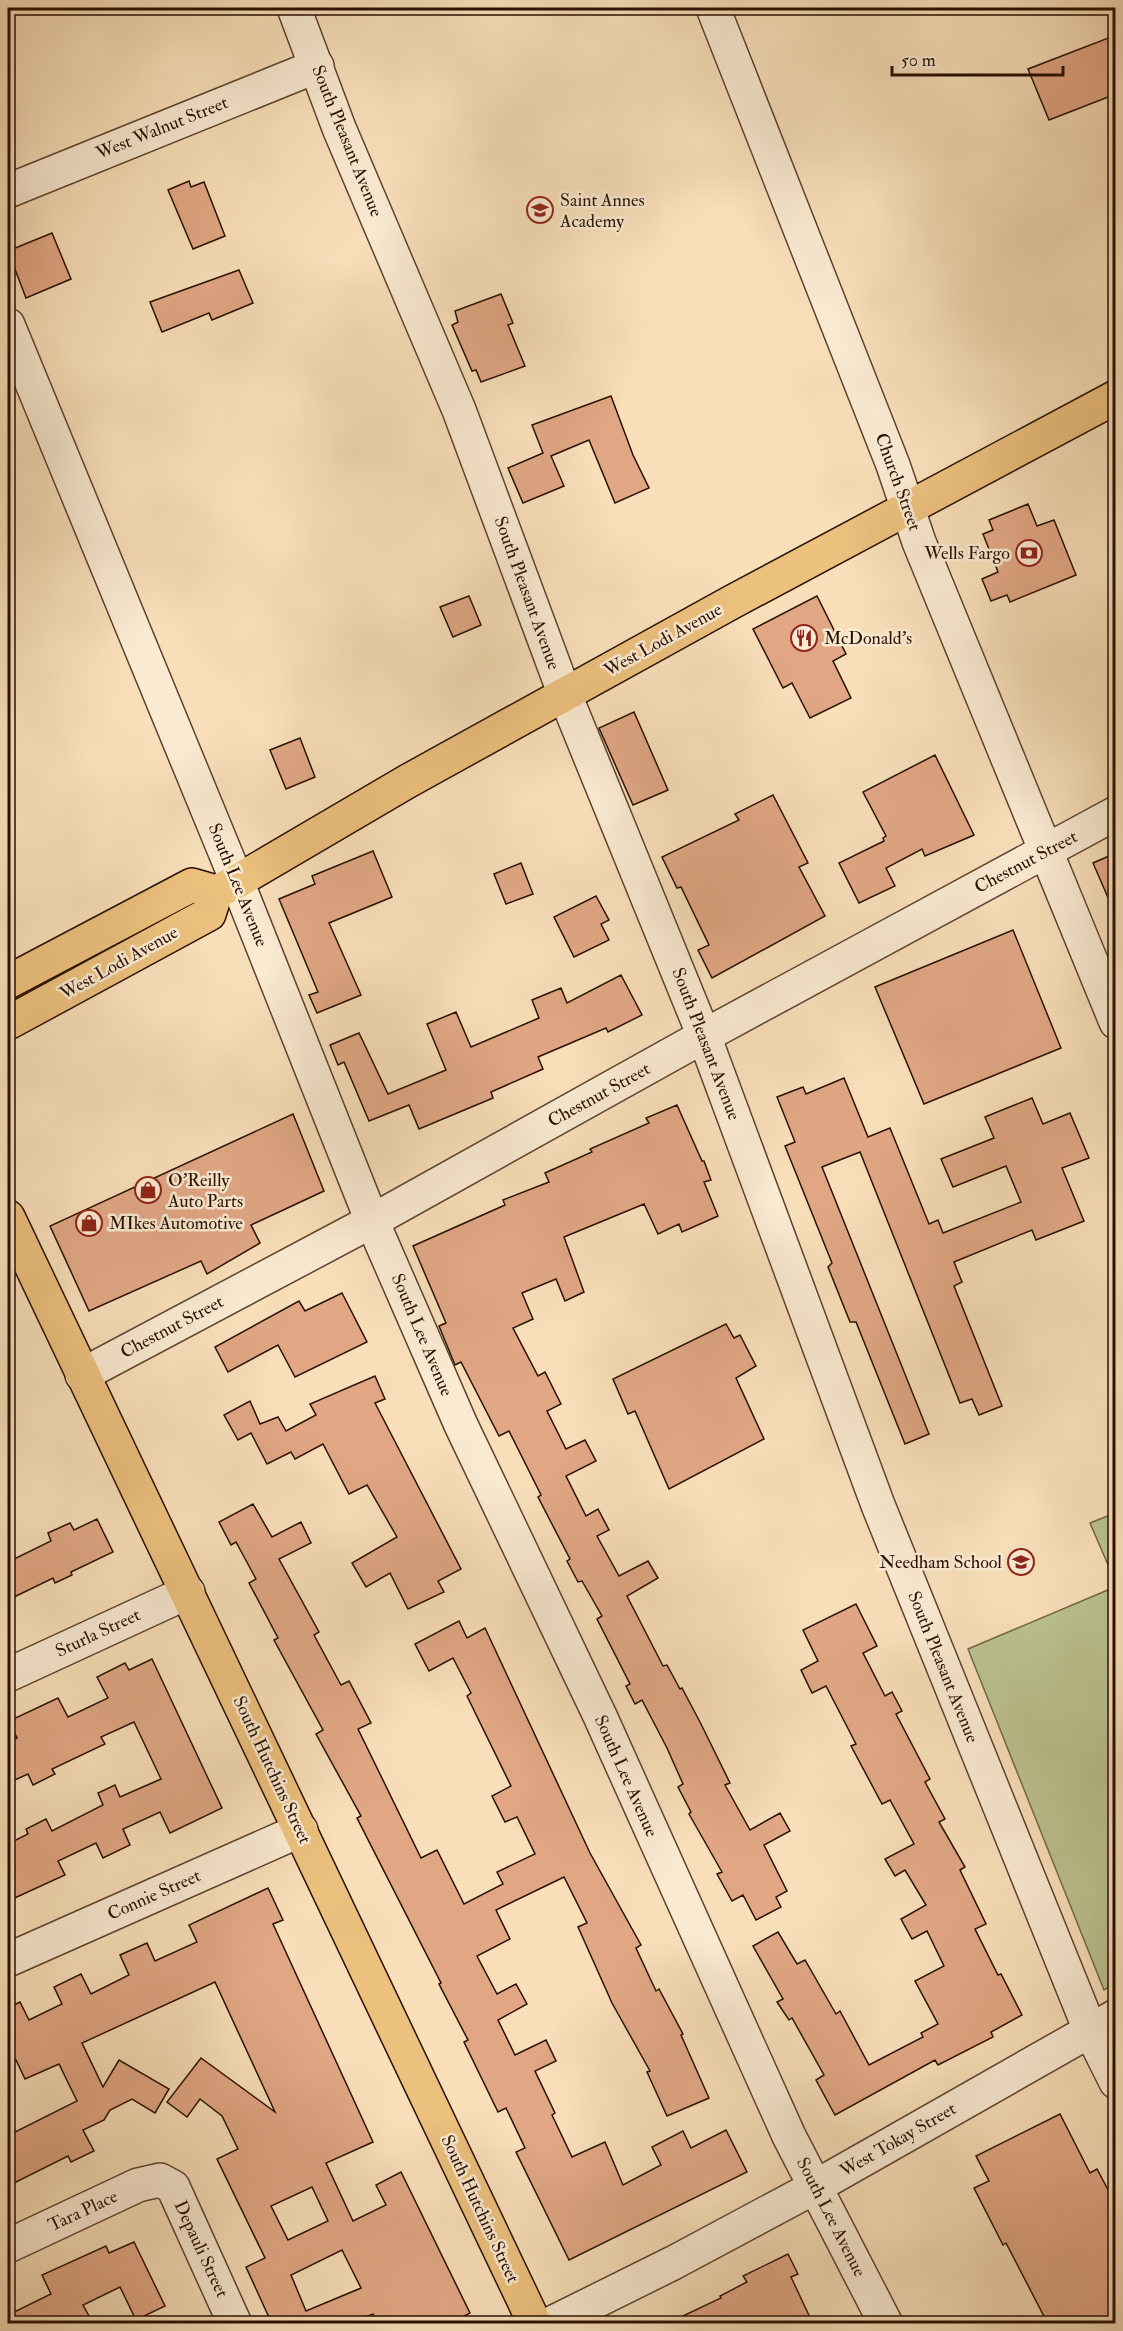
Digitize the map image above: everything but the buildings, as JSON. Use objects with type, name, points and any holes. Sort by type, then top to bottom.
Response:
[{"type":"main road","name":"West Lodi Avenue","points":[[8,1023],[208,914],[226,887],[408,781],[732,602],[1116,397]]},
{"type":"main road","name":"West Lodi Avenue","points":[[8,982],[192,885],[226,887]]},
{"type":"main road","name":"South Hutchins Street","points":[[8,1217],[535,2324]]},
{"type":"street","name":"South Pleasant Avenue","points":[[294,8],[339,128],[459,410],[565,695],[704,1036],[878,1505],[1103,2023],[1116,2082]]},
{"type":"street","name":"Church Street","points":[[713,8],[908,510],[1116,1022]]},
{"type":"street","name":"West Walnut Street","points":[[8,191],[317,66]]},
{"type":"street","name":"South Lee Avenue","points":[[8,325],[226,887],[344,1143],[372,1221],[461,1425],[600,1716],[784,2126],[886,2324]]},
{"type":"street","name":"Chestnut Street","points":[[82,1375],[372,1221],[704,1036],[1116,813]]},
{"type":"street","name":"Sturla Street","points":[[8,1675],[188,1592]]},
{"type":"street","name":"Connie Street","points":[[8,1960],[301,1830]]},
{"type":"street","name":"West Tokay Street","points":[[550,2324],[673,2263],[815,2187],[1103,2023]]},
{"type":"street","name":"Tara Place","points":[[8,2246],[138,2186],[159,2180]]},
{"type":"street","name":"Depauli Street","points":[[159,2180],[173,2187],[235,2324]]},
{"type":"green space","points":[[1115,1513],[1115,1581],[1090,1523]]},
{"type":"green space","points":[[1115,1587],[1116,1983],[1104,1990],[968,1649]]},
{"type":"place","name":"Saint Annes Academy","points":[[540,210]]},
{"type":"place","name":"Wells Fargo","points":[[1029,553]]},
{"type":"place","name":"McDonald's","points":[[804,638]]},
{"type":"place","name":"O'Reilly Auto Parts","points":[[148,1190]]},
{"type":"place","name":"MIkes Automotive","points":[[89,1223]]},
{"type":"place","name":"Needham School","points":[[1021,1562]]}]
